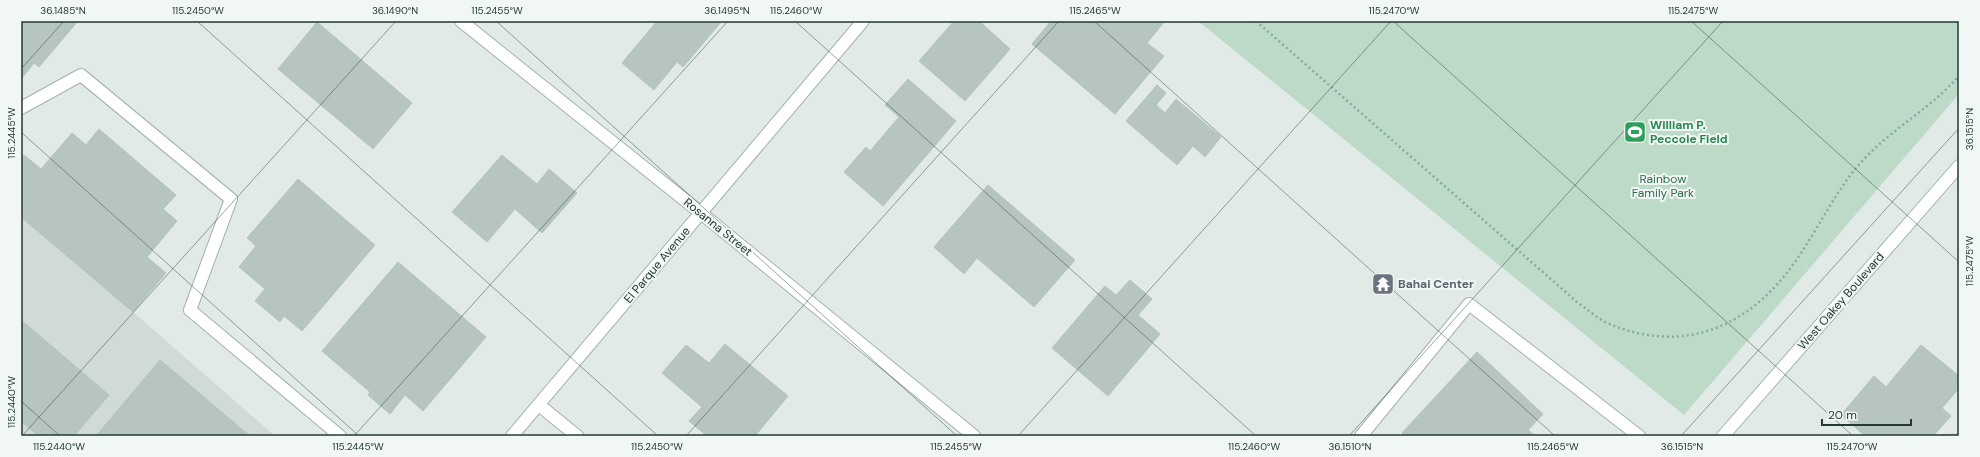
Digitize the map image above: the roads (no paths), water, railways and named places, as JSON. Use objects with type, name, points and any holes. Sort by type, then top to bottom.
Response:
[{"type":"street","name":"Rosanna Street","points":[[461,21],[701,213],[974,436]]},
{"type":"street","name":"El Parque Avenue","points":[[512,436],[864,21]]},
{"type":"street","points":[[21,108],[81,75],[230,199],[190,310],[340,436]]},
{"type":"street","name":"West Oakey Boulevard","points":[[1723,436],[1959,166]]},
{"type":"street","points":[[1361,436],[1469,304],[1640,436]]},
{"type":"street","points":[[539,405],[577,436]]},
{"type":"place","name":"William P. Peccole Field","points":[[1635,132]]},
{"type":"place","name":"Bahai Center","points":[[1383,284]]},
{"type":"park label","name":"Rainbow Family Park","points":[[1663,186]]}]
